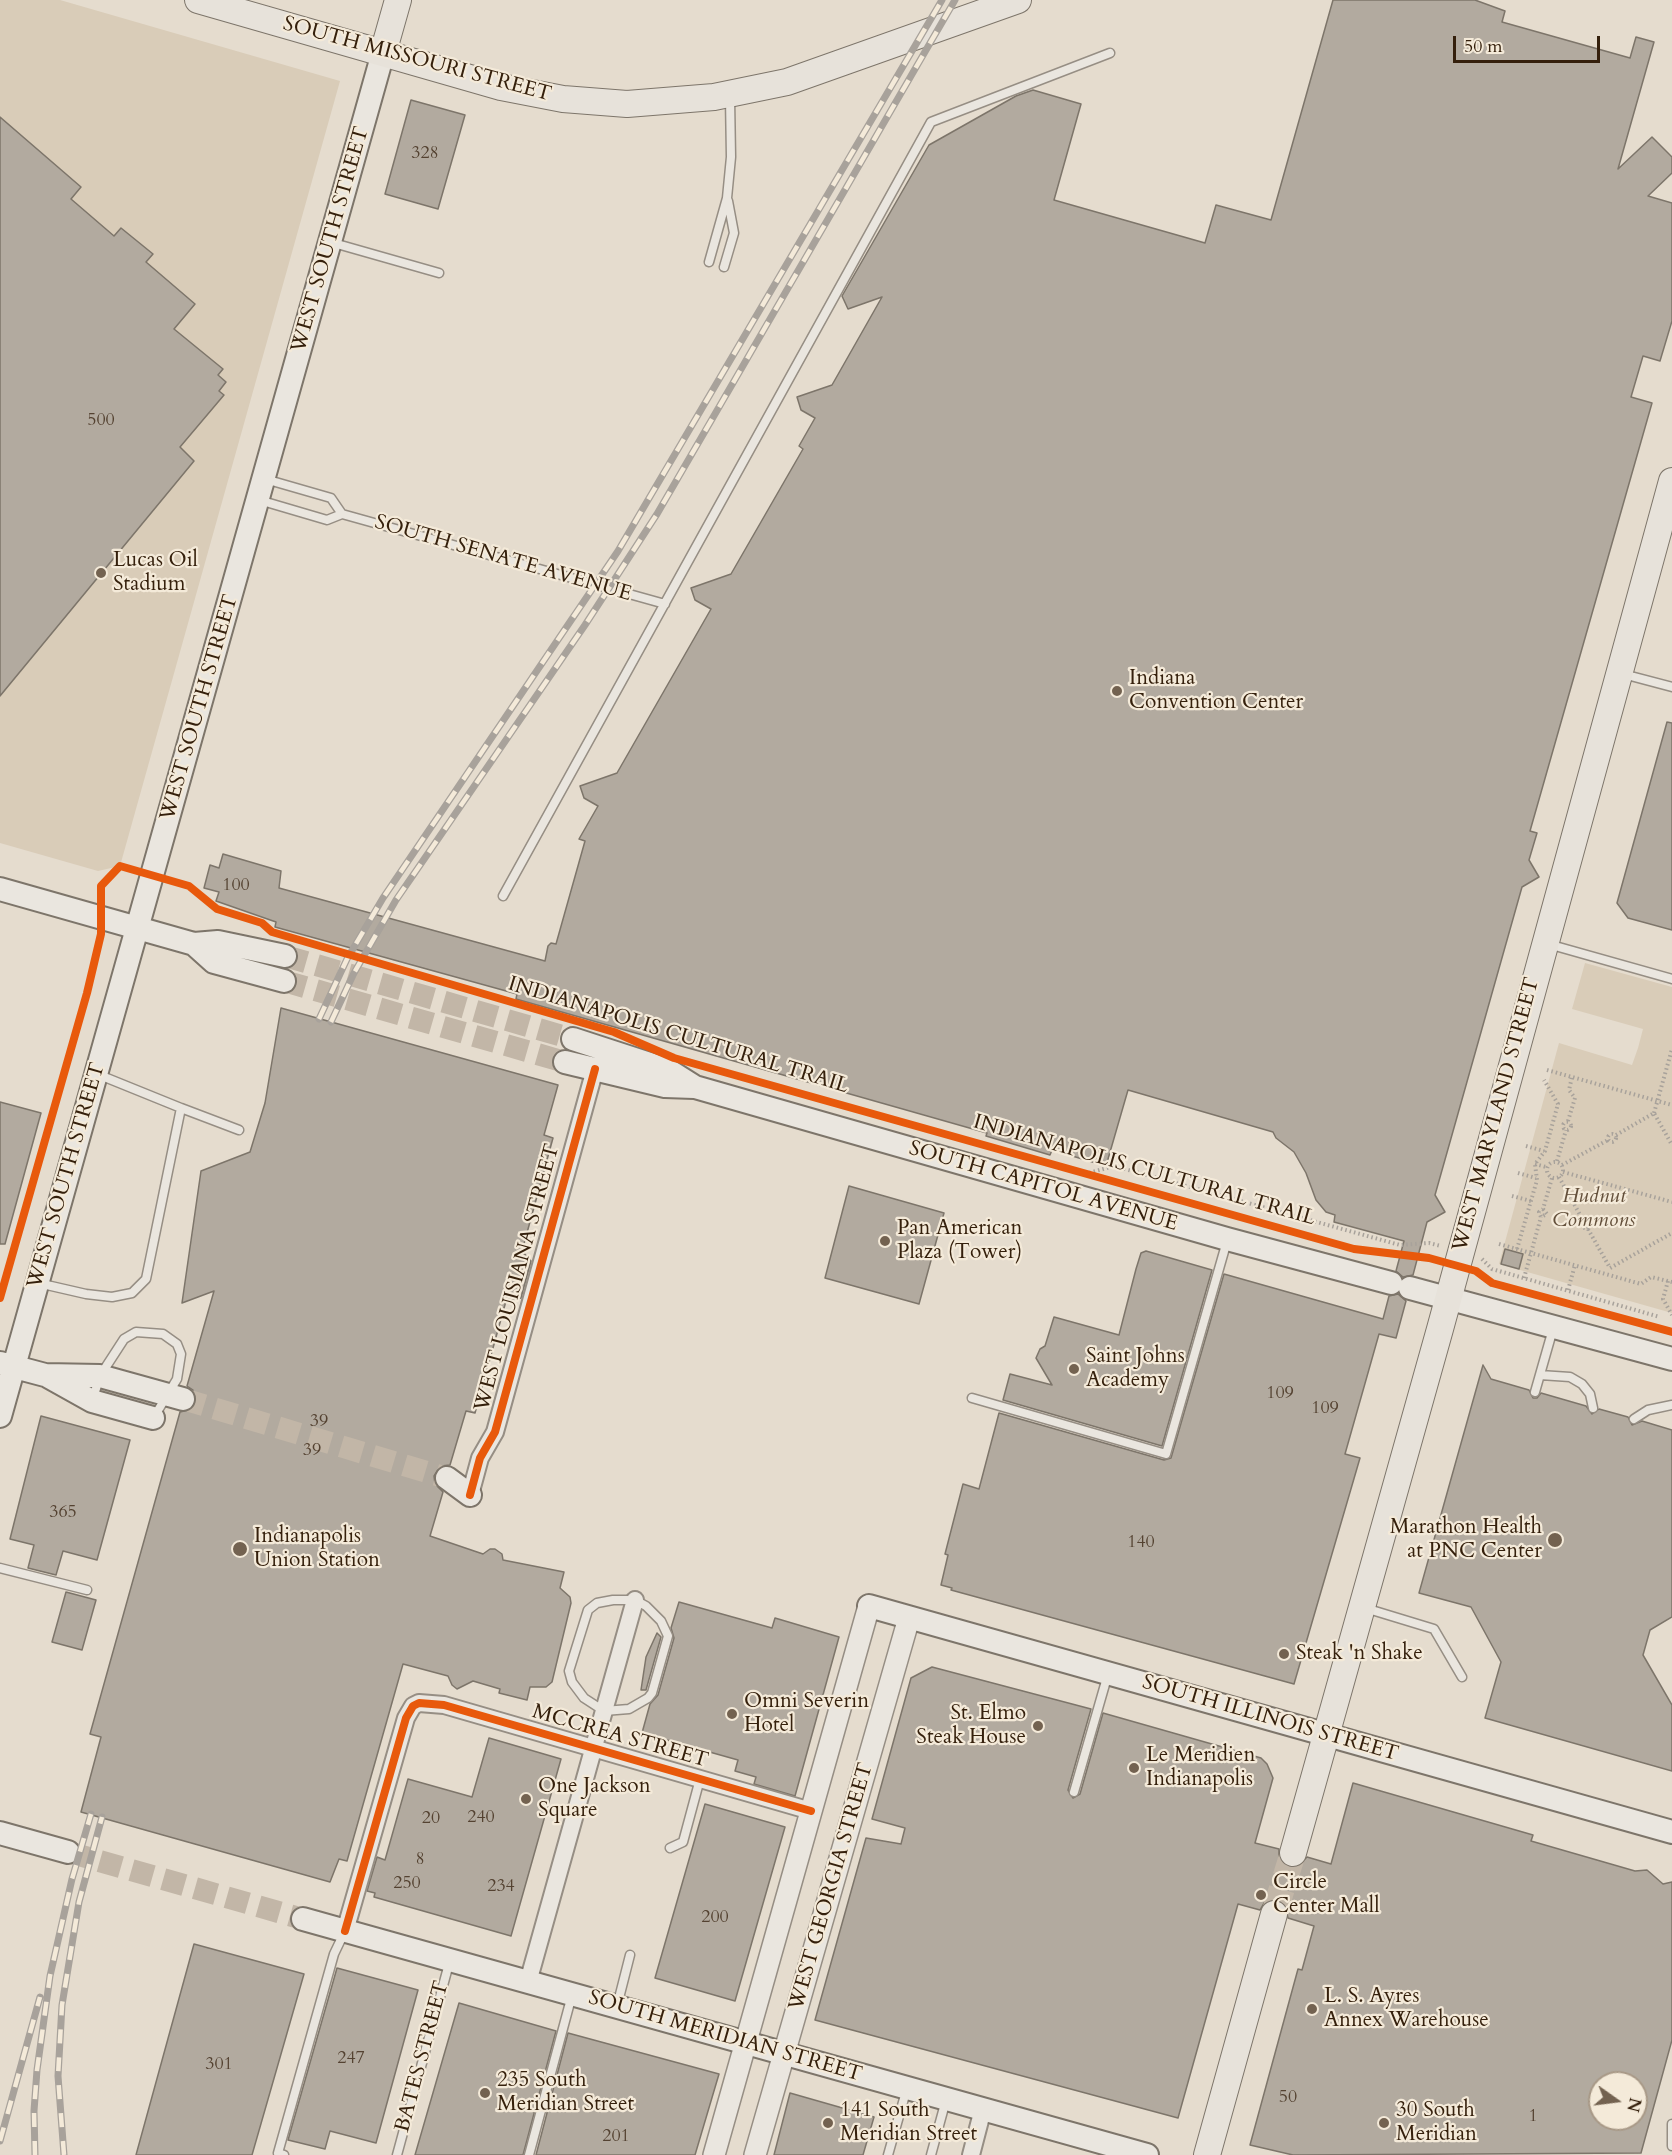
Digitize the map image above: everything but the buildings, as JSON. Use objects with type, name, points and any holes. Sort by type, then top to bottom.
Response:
[{"type":"main road","name":"SOUTH MISSOURI STREET","points":[[198,0],[501,87],[586,102],[649,104],[730,95],[787,82],[1018,0]]},
{"type":"main road","name":"WEST SOUTH STREET","points":[[0,1416],[7,1365],[37,1282],[262,490],[398,0]]},
{"type":"main road","name":"WEST MARYLAND STREET","points":[[1293,1853],[1618,673],[1659,545],[1672,481]]},
{"type":"main road","points":[[0,889],[194,944],[218,942],[285,956]]},
{"type":"main road","points":[[194,944],[214,962],[284,981]]},
{"type":"main road","name":"SOUTH CAPITOL AVENUE","points":[[573,1039],[668,1071],[695,1087]]},
{"type":"main road","name":"SOUTH CAPITOL AVENUE","points":[[565,1062],[664,1086],[695,1087],[1227,1239],[1672,1359]]},
{"type":"main road","points":[[7,1365],[45,1375],[100,1376],[176,1397]]},
{"type":"main road","points":[[45,1375],[92,1401],[153,1418]]},
{"type":"main road","points":[[447,1478],[470,1495]]},
{"type":"main road","name":"SOUTH ILLINOIS STREET","points":[[869,1606],[1672,1832]]},
{"type":"main road","points":[[0,1833],[68,1852]]},
{"type":"main road","points":[[1207,2155],[1274,1914]]},
{"type":"main road","name":"SOUTH MERIDIAN STREET","points":[[303,1919],[1147,2155]]},
{"type":"street","name":"WEST LOUISIANA STREET","points":[[470,1495],[480,1458],[495,1432],[595,1069]]},
{"type":"street","points":[[528,1982],[635,1600]]},
{"type":"street","name":"WEST GEORGIA STREET","points":[[714,2155],[869,1606]]},
{"type":"street","name":"WEST GEORGIA STREET","points":[[755,2155],[909,1618]]},
{"type":"street","name":"MCCREA STREET","points":[[345,1930],[406,1718],[413,1706],[419,1703],[444,1705],[811,1811]]},
{"type":"street","points":[[971,2155],[983,2109]]},
{"type":"lane","points":[[503,896],[932,122],[1110,53]]},
{"type":"lane","points":[[709,262],[727,198],[731,157],[730,95]]},
{"type":"lane","points":[[724,267],[734,233],[727,198]]},
{"type":"lane","points":[[330,242],[439,273]]},
{"type":"lane","name":"SOUTH SENATE AVENUE","points":[[262,490],[327,520],[342,514],[665,603]]},
{"type":"lane","name":"SOUTH SENATE AVENUE","points":[[262,490],[332,498],[342,514]]},
{"type":"lane","points":[[1618,673],[1672,687]]},
{"type":"lane","points":[[1544,943],[1672,979]]},
{"type":"lane","points":[[96,1073],[239,1130]]},
{"type":"lane","points":[[37,1282],[86,1294],[112,1297],[132,1293],[146,1279],[181,1108]]},
{"type":"lane","points":[[972,1398],[1166,1454],[1227,1239]]},
{"type":"lane","points":[[1535,1392],[1555,1326]]},
{"type":"lane","points":[[92,1401],[100,1376],[124,1339],[136,1332],[163,1334],[177,1344],[181,1353],[176,1397],[153,1418]]},
{"type":"lane","points":[[1540,1374],[1570,1377],[1582,1384],[1590,1394],[1593,1408]]},
{"type":"lane","points":[[1634,1419],[1648,1410],[1672,1405]]},
{"type":"lane","points":[[0,1568],[87,1590]]},
{"type":"lane","points":[[635,1600],[655,1613],[668,1636],[652,1693],[637,1707],[604,1711],[584,1698],[572,1682],[569,1671],[588,1610],[597,1603],[635,1600]]},
{"type":"lane","points":[[1362,1607],[1434,1629],[1462,1677]]},
{"type":"lane","points":[[1074,1792],[1108,1673]]},
{"type":"lane","points":[[670,1848],[683,1842],[700,1779]]},
{"type":"lane","points":[[281,2154],[334,1954],[345,1930]]},
{"type":"lane","points":[[617,2007],[630,1955]]},
{"type":"lane","name":"BATES STREET","points":[[396,2155],[450,1960]]},
{"type":"lane","points":[[529,2155],[573,1994]]},
{"type":"lane","points":[[888,2155],[907,2088]]},
{"type":"lane","points":[[931,2155],[946,2099]]},
{"type":"lane","points":[[1672,2124],[1672,2146]]},
{"type":"path","points":[[1562,1166],[1608,1140],[1609,1134],[1616,1135],[1654,1113],[1672,1049]]},
{"type":"path","points":[[1547,1070],[1672,1105]]},
{"type":"path","points":[[1557,1161],[1566,1130],[1571,1127],[1568,1121],[1575,1098],[1569,1090],[1572,1077]]},
{"type":"path","points":[[1517,1249],[1536,1178],[1535,1164],[1545,1151],[1558,1104],[1544,1080]]},
{"type":"path","points":[[1654,1113],[1672,1145]]},
{"type":"path","points":[[1526,1146],[1545,1151]]},
{"type":"path","points":[[1546,1167],[1547,1174],[1552,1178],[1559,1177],[1563,1172],[1562,1166],[1557,1161]]},
{"type":"path","points":[[1546,1167],[1551,1162],[1557,1161]]},
{"type":"path","points":[[1535,1164],[1546,1167]]},
{"type":"path","points":[[1563,1172],[1672,1202]]},
{"type":"path","points":[[1518,1173],[1536,1178]]},
{"type":"path","points":[[1559,1177],[1584,1222],[1590,1223],[1588,1229],[1610,1268]]},
{"type":"path","points":[[1524,1278],[1541,1217],[1547,1214],[1543,1209],[1552,1178]]},
{"type":"path","points":[[1512,1196],[1531,1201]]},
{"type":"path","points":[[1608,1274],[1610,1268],[1672,1233]]},
{"type":"path","points":[[1499,1244],[1641,1284],[1651,1277],[1670,1282],[1663,1299],[1672,1315]]},
{"type":"path","points":[[1568,1290],[1575,1265]]},
{"type":"path","points":[[1492,1269],[1660,1317]]},
{"type":"green space","name":"Lucas Oil Stadium","points":[[0,0],[60,0],[340,81],[120,866],[98,871],[0,843]]},
{"type":"green space","name":"Hudnut Commons","points":[[1585,963],[1672,987],[1672,1313],[1499,1264],[1559,1043],[1632,1065],[1638,1048],[1643,1029],[1572,1009]]},
{"type":"tunnel","points":[[285,956],[573,1039]]},
{"type":"tunnel","points":[[284,981],[565,1062]]},
{"type":"tunnel","points":[[183,1399],[447,1478]]},
{"type":"tunnel","points":[[68,1852],[303,1919]]},
{"type":"tunnel","points":[[1274,1914],[1293,1853]]},
{"type":"railway","points":[[319,1019],[347,959],[383,898],[618,551],[942,0]]},
{"type":"railway","points":[[331,1022],[354,973],[396,900],[585,625],[657,514],[955,0]]},
{"type":"railway","points":[[35,2155],[34,2111],[37,2070],[50,1976],[72,1879],[91,1814]]},
{"type":"railway","points":[[64,2155],[58,2076],[62,2005],[79,1902],[102,1817]]},
{"type":"railway","points":[[0,2141],[40,1997]]},
{"type":"cycle path","name":"INDIANAPOLIS CULTURAL TRAIL","points":[[0,1298],[87,993],[101,934],[101,886],[120,866],[189,886],[217,909],[262,923],[272,932],[614,1032],[674,1058],[1354,1249],[1429,1258],[1476,1271],[1492,1283],[1672,1332]]},
{"type":"cycle path","points":[[470,1495],[480,1458],[495,1432],[595,1069]]},
{"type":"cycle path","points":[[345,1931],[406,1718],[413,1706],[419,1703],[444,1705],[811,1811]]},
{"type":"place","name":"Lucas Oil Stadium","points":[[101,573]]},
{"type":"place","name":"Indiana Convention Center","points":[[1117,691]]},
{"type":"place","name":"Pan American Plaza (Tower)","points":[[885,1241]]},
{"type":"place","name":"Saint Johns Academy","points":[[1074,1369]]},
{"type":"place","name":"Marathon Health at PNC Center","points":[[1555,1540]]},
{"type":"place","name":"Indianapolis Union Station","points":[[240,1549]]},
{"type":"place","name":"Steak 'n Shake","points":[[1284,1654]]},
{"type":"place","name":"Omni Severin Hotel","points":[[732,1714]]},
{"type":"place","name":"St. Elmo Steak House","points":[[1038,1726]]},
{"type":"place","name":"Le Meridien Indianapolis","points":[[1134,1768]]},
{"type":"place","name":"One Jackson Square","points":[[526,1799]]},
{"type":"place","name":"Circle Center Mall","points":[[1261,1895]]},
{"type":"place","name":"L. S. Ayres Annex Warehouse","points":[[1312,2009]]},
{"type":"place","name":"235 South Meridian Street","points":[[485,2093]]},
{"type":"place","name":"141 South Meridian Street","points":[[828,2123]]},
{"type":"place","name":"30 South Meridian","points":[[1384,2123]]}]
